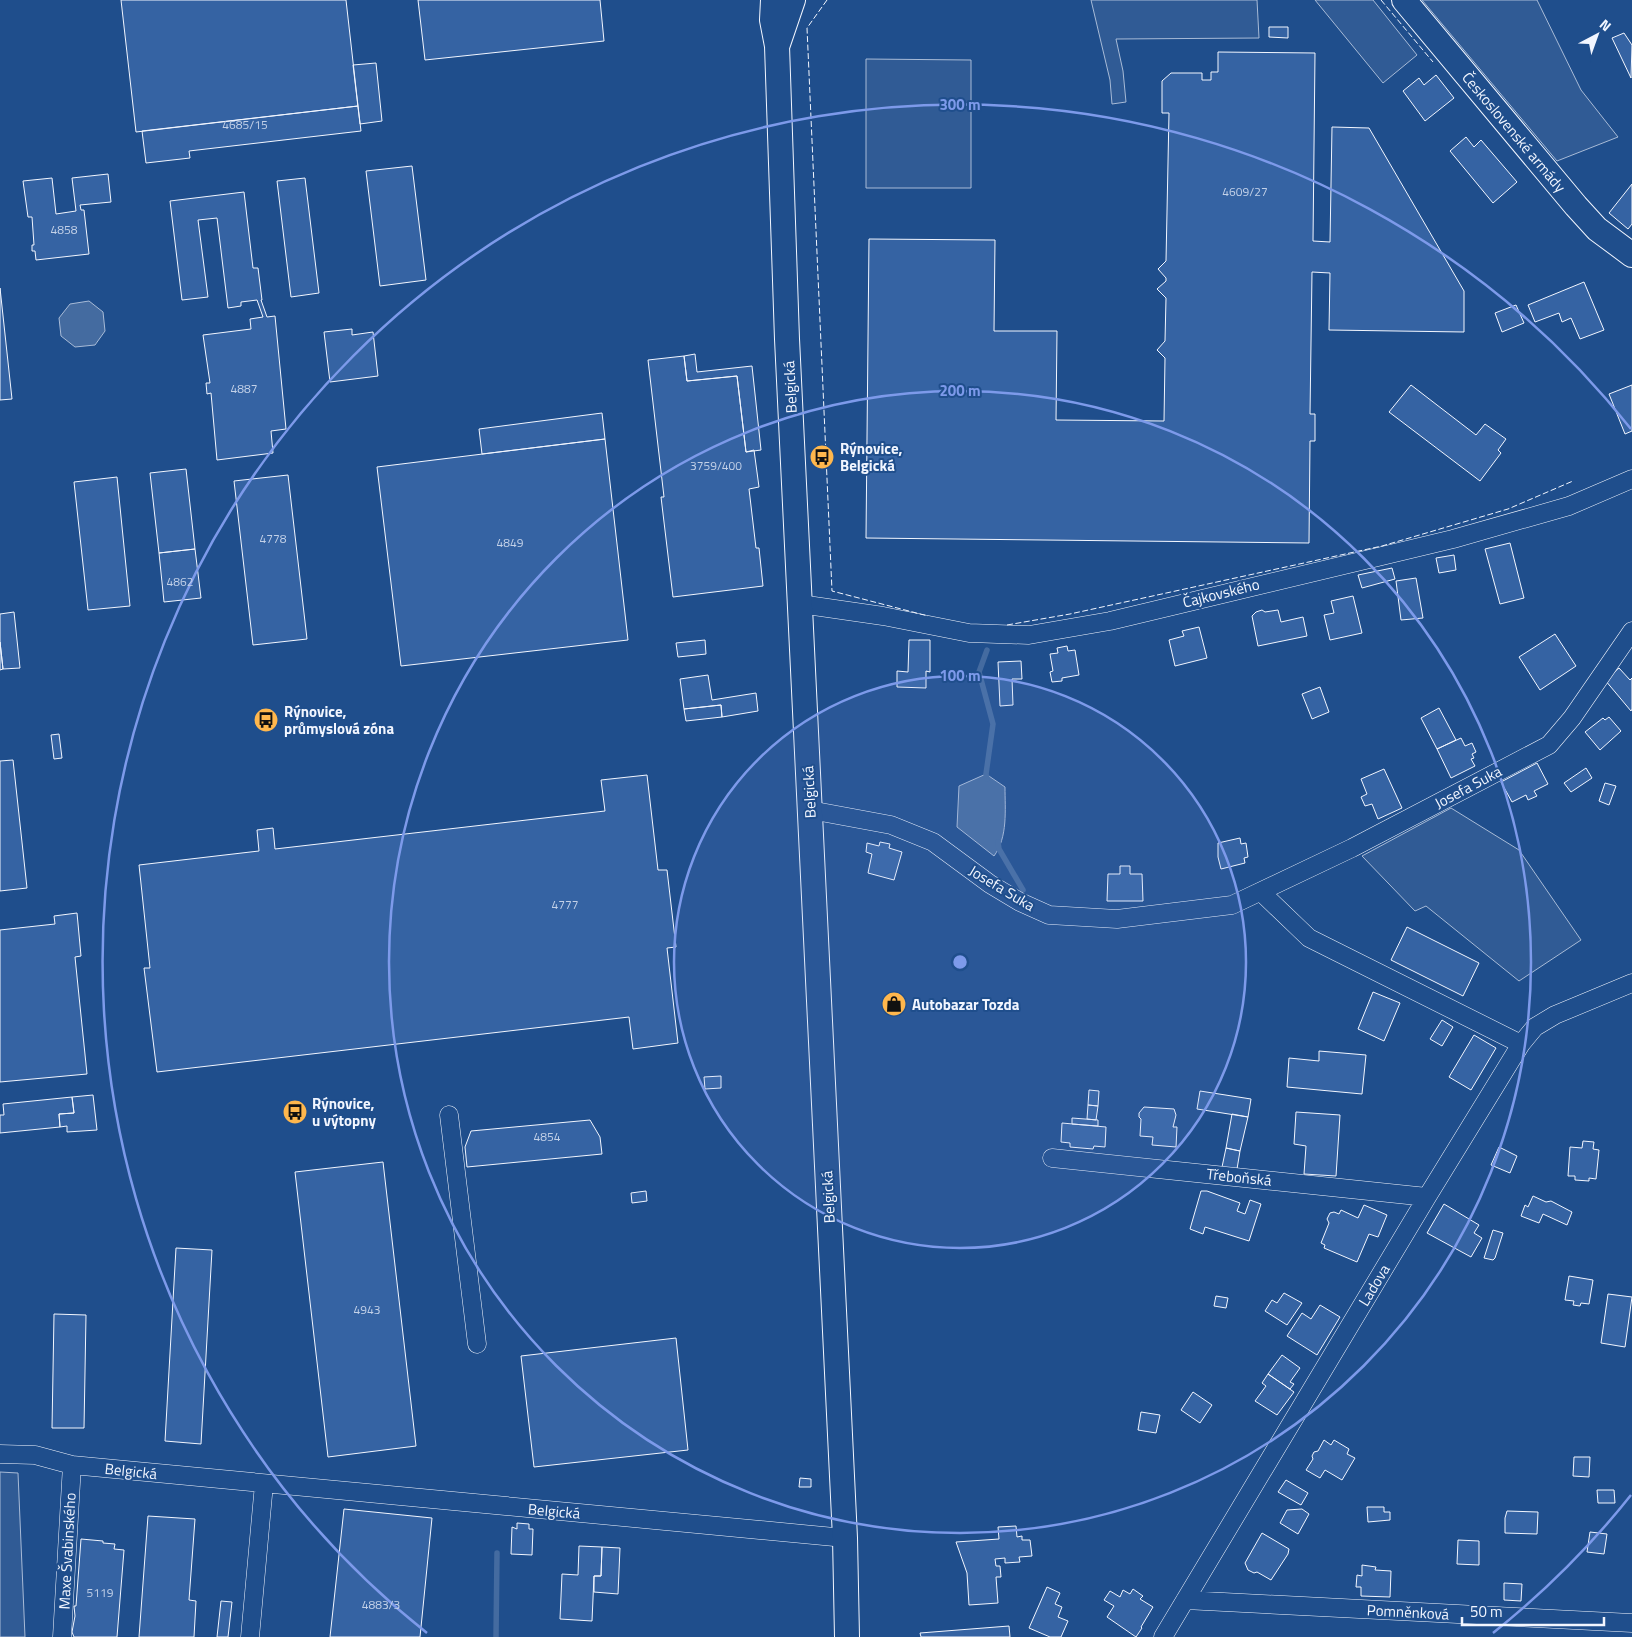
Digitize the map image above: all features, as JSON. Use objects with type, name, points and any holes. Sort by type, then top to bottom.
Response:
[{"type":"street","name":"Belgická","points":[[773,0],[772,20],[777,46],[787,339],[844,1538],[847,1637]]},
{"type":"street","name":"Belgická","points":[[777,46],[793,0]]},
{"type":"street","name":"Československé armády","points":[[1404,0],[1576,206],[1597,229],[1632,255]]},
{"type":"street","name":"Čajkovského","points":[[800,604],[883,616],[969,633],[1029,635],[1110,621],[1245,587],[1453,539],[1570,506],[1632,479]]},
{"type":"street","name":"Josefa Suka","points":[[810,810],[891,825],[933,842],[990,884],[1020,902],[1049,915],[1117,919],[1232,905],[1352,848],[1550,745],[1572,718],[1632,631]]},
{"type":"street","points":[[1261,892],[1310,938],[1522,1044]]},
{"type":"street","name":"Ladova","points":[[1163,1637],[1427,1197],[1522,1044],[1535,1027],[1555,1015],[1632,983]]},
{"type":"street","points":[[449,1115],[477,1344]]},
{"type":"street","name":"Třeboňská","points":[[1052,1158],[1427,1197]]},
{"type":"street","name":"Belgická","points":[[0,1454],[34,1455],[72,1465],[844,1538]]},
{"type":"street","name":"Maxe Švabinského","points":[[62,1637],[72,1465]]},
{"type":"street","points":[[250,1637],[264,1484]]},
{"type":"street","name":"Pomněnková","points":[[1184,1600],[1632,1623]]},
{"type":"shaded area","points":[[1091,0],[1257,0],[1259,38],[1116,39],[1123,71],[1126,102],[1112,104],[1110,80]]},
{"type":"shaded area","points":[[1315,0],[1373,0],[1417,55],[1383,83]]},
{"type":"shaded area","points":[[1422,0],[1537,0],[1581,90],[1618,137],[1557,161]]},
{"type":"shaded area","points":[[866,59],[971,60],[971,188],[866,188]]},
{"type":"shaded area","points":[[89,301],[103,312],[105,331],[95,345],[75,347],[61,336],[59,318],[70,304]]},
{"type":"shaded area","points":[[986,774],[1005,787],[1004,832],[994,856],[957,827],[959,786]]},
{"type":"shaded area","points":[[1451,808],[1519,850],[1581,940],[1519,981],[1426,906],[1415,911],[1362,856]]},
{"type":"shaded area","points":[[0,1472],[18,1473],[25,1637],[0,1637]]},
{"type":"building","points":[[121,0],[346,0],[358,106],[136,132]]},
{"type":"building","points":[[418,0],[600,0],[604,41],[425,60]]},
{"type":"building","points":[[1269,27],[1288,27],[1288,38],[1269,37]]},
{"type":"building","points":[[1624,33],[1632,45],[1631,78],[1612,38]]},
{"type":"building","points":[[1218,52],[1315,53],[1313,241],[1330,242],[1332,127],[1369,128],[1464,291],[1464,332],[1329,330],[1330,273],[1312,272],[1310,414],[1315,414],[1315,441],[1310,441],[1309,543],[866,538],[869,239],[995,240],[994,331],[1057,331],[1056,420],[1164,421],[1165,358],[1157,350],[1165,341],[1166,298],[1157,289],[1166,281],[1166,278],[1158,269],[1166,261],[1169,113],[1162,113],[1162,81],[1171,73],[1202,73],[1202,80],[1211,80],[1211,72],[1218,72]]},
{"type":"building","points":[[376,63],[382,121],[360,124],[353,65]]},
{"type":"building","points":[[1436,75],[1454,98],[1425,121],[1403,91],[1419,78],[1424,85]]},
{"type":"building","points":[[358,106],[361,131],[189,151],[190,158],[146,163],[142,131]]},
{"type":"building","points":[[1466,137],[1474,147],[1481,140],[1517,182],[1493,203],[1450,151]]},
{"type":"building","points":[[412,166],[426,280],[380,286],[366,171]]},
{"type":"building","points":[[108,174],[111,202],[80,205],[81,210],[84,210],[89,254],[36,260],[35,251],[32,251],[32,245],[34,245],[32,217],[28,217],[23,181],[52,178],[56,214],[76,211],[72,178]]},
{"type":"building","points":[[305,178],[319,293],[291,297],[277,181]]},
{"type":"building","points":[[1632,184],[1632,224],[1628,229],[1609,213]]},
{"type":"building","points":[[244,192],[253,268],[258,268],[261,300],[267,317],[275,316],[286,429],[271,431],[273,453],[217,460],[211,393],[207,394],[206,383],[210,383],[203,335],[251,329],[250,319],[263,317],[257,300],[241,302],[241,306],[228,308],[217,218],[198,220],[208,297],[182,300],[170,201]]},
{"type":"building","points":[[1584,282],[1604,330],[1580,339],[1571,318],[1562,322],[1559,313],[1535,322],[1528,305]]},
{"type":"building","points":[[0,288],[12,399],[0,400]]},
{"type":"building","points":[[1516,305],[1524,323],[1502,332],[1495,313]]},
{"type":"building","points":[[352,329],[352,335],[373,332],[378,376],[330,382],[324,332]]},
{"type":"building","points":[[695,354],[697,372],[752,366],[761,450],[746,452],[737,376],[687,381],[684,356]]},
{"type":"building","points":[[684,356],[687,381],[737,376],[746,452],[754,450],[759,487],[749,489],[763,586],[673,597],[661,497],[664,497],[648,360]]},
{"type":"building","points":[[1411,385],[1476,435],[1485,424],[1506,439],[1498,450],[1501,453],[1480,481],[1389,412]]},
{"type":"building","points":[[1632,385],[1632,431],[1625,434],[1609,394]]},
{"type":"building","points":[[602,413],[605,439],[482,454],[479,429]]},
{"type":"building","points":[[605,439],[628,640],[401,666],[377,467]]},
{"type":"building","points":[[186,469],[195,549],[159,553],[150,473]]},
{"type":"building","points":[[288,475],[307,639],[253,645],[234,481]]},
{"type":"building","points":[[117,477],[130,606],[88,610],[74,482]]},
{"type":"building","points":[[1510,543],[1524,598],[1500,604],[1485,549]]},
{"type":"building","points":[[195,549],[201,598],[164,602],[159,553]]},
{"type":"building","points":[[1454,555],[1456,570],[1439,573],[1436,558]]},
{"type":"building","points":[[1392,568],[1395,579],[1362,588],[1358,575]]},
{"type":"building","points":[[1416,578],[1423,618],[1401,620],[1396,581]]},
{"type":"building","points":[[1353,596],[1362,633],[1330,640],[1324,615],[1334,613],[1331,601]]},
{"type":"building","points":[[1262,610],[1265,612],[1278,610],[1281,622],[1303,617],[1307,636],[1258,646],[1252,616]]},
{"type":"building","points":[[14,612],[20,668],[3,669],[0,642],[0,614]]},
{"type":"building","points":[[1199,627],[1207,658],[1175,666],[1169,640],[1184,636],[1182,631]]},
{"type":"building","points":[[1555,634],[1576,666],[1540,690],[1519,657]]},
{"type":"building","points":[[705,640],[706,654],[678,657],[676,643]]},
{"type":"building","points":[[909,640],[930,640],[930,672],[926,671],[926,688],[897,687],[897,671],[908,672]]},
{"type":"building","points":[[0,642],[3,669],[0,670]]},
{"type":"building","points":[[1067,646],[1068,651],[1075,650],[1079,675],[1062,678],[1062,681],[1052,682],[1050,672],[1053,671],[1050,654],[1058,653],[1057,648]]},
{"type":"building","points":[[1021,661],[1022,679],[1012,679],[1013,705],[1000,706],[998,662]]},
{"type":"building","points":[[1619,668],[1630,680],[1632,678],[1631,711],[1605,680]]},
{"type":"building","points":[[708,675],[712,700],[756,693],[758,711],[722,717],[721,705],[684,709],[680,679]]},
{"type":"building","points":[[1320,687],[1329,712],[1312,719],[1302,694]]},
{"type":"building","points":[[721,705],[722,717],[686,721],[684,709]]},
{"type":"building","points":[[1439,708],[1456,740],[1437,749],[1421,718]]},
{"type":"building","points":[[1609,717],[1621,731],[1600,750],[1585,732],[1603,718],[1605,720]]},
{"type":"building","points":[[59,734],[62,758],[54,759],[51,735]]},
{"type":"building","points":[[1461,738],[1465,746],[1472,743],[1476,752],[1472,754],[1474,758],[1471,759],[1475,766],[1451,778],[1437,749]]},
{"type":"building","points":[[13,760],[27,888],[0,891],[0,761]]},
{"type":"building","points":[[1537,763],[1548,784],[1534,791],[1537,796],[1528,800],[1526,795],[1512,802],[1501,782]]},
{"type":"building","points":[[1586,768],[1592,778],[1571,792],[1564,783]]},
{"type":"building","points":[[1384,769],[1402,808],[1378,819],[1372,804],[1365,806],[1361,797],[1367,794],[1361,779]]},
{"type":"building","points":[[647,775],[658,870],[667,870],[676,947],[667,948],[678,1043],[633,1049],[629,1017],[157,1072],[144,968],[150,968],[139,865],[259,851],[257,830],[273,828],[275,849],[605,811],[601,780]]},
{"type":"building","points":[[1605,783],[1616,786],[1609,805],[1599,801]]},
{"type":"building","points":[[1240,838],[1241,844],[1246,843],[1248,857],[1244,858],[1245,863],[1221,869],[1218,857],[1218,843]]},
{"type":"building","points":[[880,842],[890,844],[889,848],[902,852],[894,880],[868,873],[872,854],[866,852],[867,843],[879,846]]},
{"type":"building","points":[[1120,866],[1130,866],[1130,874],[1142,874],[1143,901],[1107,901],[1108,874],[1120,874]]},
{"type":"building","points":[[77,913],[81,956],[75,957],[87,1074],[0,1082],[0,930],[55,924],[54,916]]},
{"type":"building","points":[[1407,927],[1479,963],[1463,996],[1391,960]]},
{"type":"building","points":[[1373,992],[1400,1003],[1384,1041],[1358,1029]]},
{"type":"building","points":[[1442,1020],[1453,1027],[1442,1046],[1430,1039]]},
{"type":"building","points":[[1474,1035],[1496,1048],[1471,1090],[1449,1077]]},
{"type":"building","points":[[1319,1051],[1366,1055],[1362,1094],[1287,1087],[1289,1058],[1319,1061]]},
{"type":"building","points":[[721,1076],[721,1088],[705,1089],[704,1077]]},
{"type":"building","points":[[1089,1090],[1099,1091],[1098,1106],[1088,1105]]},
{"type":"building","points":[[1200,1091],[1251,1099],[1248,1117],[1197,1109]]},
{"type":"building","points":[[93,1095],[97,1130],[67,1132],[67,1126],[60,1127],[59,1114],[74,1113],[72,1097]]},
{"type":"building","points":[[72,1097],[74,1113],[59,1114],[60,1127],[0,1133],[0,1115],[4,1115],[3,1104]]},
{"type":"building","points":[[1088,1105],[1098,1106],[1096,1120],[1087,1119]]},
{"type":"building","points":[[1144,1107],[1174,1109],[1176,1115],[1173,1127],[1177,1127],[1176,1147],[1152,1145],[1153,1137],[1140,1136],[1141,1119],[1139,1113]]},
{"type":"building","points":[[1296,1112],[1340,1115],[1336,1176],[1304,1174],[1306,1146],[1294,1144]]},
{"type":"building","points":[[1232,1114],[1248,1117],[1240,1151],[1226,1148]]},
{"type":"building","points":[[1072,1118],[1098,1120],[1098,1126],[1072,1124]]},
{"type":"building","points":[[590,1120],[600,1137],[602,1154],[467,1167],[465,1147],[471,1131]]},
{"type":"building","points":[[1062,1123],[1106,1127],[1105,1147],[1094,1146],[1093,1149],[1070,1147],[1070,1143],[1061,1142]]},
{"type":"building","points":[[1583,1141],[1594,1142],[1593,1149],[1599,1150],[1596,1179],[1589,1178],[1589,1181],[1575,1180],[1575,1176],[1568,1176],[1570,1147],[1582,1148]]},
{"type":"building","points":[[1499,1147],[1517,1156],[1510,1173],[1491,1165]]},
{"type":"building","points":[[1226,1148],[1240,1151],[1237,1169],[1222,1167]]},
{"type":"building","points":[[383,1162],[416,1446],[328,1457],[295,1172]]},
{"type":"building","points":[[646,1191],[647,1201],[632,1203],[631,1193]]},
{"type":"building","points":[[1201,1191],[1207,1191],[1240,1203],[1237,1211],[1245,1214],[1250,1200],[1261,1204],[1249,1241],[1205,1227],[1203,1234],[1190,1229]]},
{"type":"building","points":[[1533,1196],[1546,1202],[1551,1201],[1572,1212],[1567,1225],[1543,1214],[1539,1223],[1521,1216],[1525,1205],[1528,1207]]},
{"type":"building","points":[[1444,1204],[1479,1225],[1474,1233],[1482,1238],[1471,1257],[1427,1233]]},
{"type":"building","points":[[1364,1205],[1387,1215],[1378,1237],[1369,1234],[1357,1262],[1324,1248],[1325,1245],[1321,1243],[1329,1223],[1327,1219],[1330,1213],[1339,1214],[1341,1210],[1358,1218]]},
{"type":"building","points":[[1493,1230],[1503,1233],[1493,1260],[1484,1258]]},
{"type":"building","points":[[176,1248],[212,1250],[201,1444],[165,1441]]},
{"type":"building","points":[[1569,1276],[1593,1280],[1589,1304],[1573,1305],[1574,1301],[1565,1300]]},
{"type":"building","points":[[1284,1293],[1302,1303],[1287,1325],[1265,1311],[1272,1300],[1277,1303]]},
{"type":"building","points":[[1608,1294],[1632,1297],[1625,1347],[1601,1343]]},
{"type":"building","points":[[1216,1296],[1228,1298],[1226,1308],[1214,1306]]},
{"type":"building","points":[[1320,1305],[1340,1317],[1317,1355],[1287,1336],[1302,1313],[1311,1319]]},
{"type":"building","points":[[54,1314],[86,1315],[84,1428],[52,1428]]},
{"type":"building","points":[[676,1338],[688,1450],[534,1467],[521,1356]]},
{"type":"building","points":[[1282,1355],[1300,1368],[1290,1382],[1294,1384],[1290,1389],[1268,1374]]},
{"type":"building","points":[[1268,1374],[1294,1392],[1277,1415],[1255,1401],[1266,1386],[1262,1383]]},
{"type":"building","points":[[1193,1392],[1212,1405],[1200,1423],[1181,1410]]},
{"type":"building","points":[[1141,1412],[1160,1415],[1156,1433],[1138,1430]]},
{"type":"building","points":[[1324,1440],[1331,1445],[1334,1440],[1349,1449],[1347,1454],[1355,1458],[1342,1480],[1325,1470],[1320,1478],[1306,1470],[1313,1459],[1314,1452],[1318,1451]]},
{"type":"building","points":[[1574,1457],[1590,1457],[1589,1477],[1573,1476]]},
{"type":"building","points":[[800,1478],[811,1479],[811,1487],[799,1487]]},
{"type":"building","points":[[1286,1480],[1308,1493],[1301,1505],[1278,1492]]},
{"type":"building","points":[[1597,1490],[1614,1490],[1615,1503],[1598,1503]]},
{"type":"building","points":[[1367,1507],[1384,1507],[1384,1512],[1390,1512],[1390,1520],[1368,1522]]},
{"type":"building","points":[[344,1509],[432,1518],[420,1637],[330,1637]]},
{"type":"building","points":[[1302,1509],[1309,1514],[1298,1534],[1280,1523],[1287,1510]]},
{"type":"building","points":[[1507,1511],[1538,1512],[1537,1534],[1505,1533]]},
{"type":"building","points":[[148,1516],[195,1519],[189,1600],[196,1601],[194,1637],[139,1637]]},
{"type":"building","points":[[517,1523],[529,1524],[529,1529],[533,1529],[532,1555],[511,1554],[512,1527],[517,1529]]},
{"type":"building","points":[[1016,1526],[1017,1537],[1022,1536],[1022,1540],[1030,1540],[1032,1556],[1019,1557],[1020,1562],[1005,1563],[1005,1558],[995,1559],[996,1566],[1000,1566],[1001,1577],[996,1577],[998,1603],[969,1605],[967,1573],[956,1542],[999,1539],[998,1527]]},
{"type":"building","points":[[1590,1532],[1607,1534],[1604,1554],[1587,1552]]},
{"type":"building","points":[[1262,1533],[1289,1549],[1288,1554],[1271,1580],[1257,1572],[1254,1573],[1248,1570],[1245,1563]]},
{"type":"building","points":[[81,1539],[115,1544],[114,1549],[124,1550],[117,1637],[74,1637],[72,1632]]},
{"type":"building","points":[[1458,1540],[1479,1541],[1479,1565],[1457,1564]]},
{"type":"building","points":[[579,1546],[602,1547],[601,1576],[594,1576],[592,1621],[560,1619],[562,1574],[578,1575]]},
{"type":"building","points":[[602,1547],[620,1548],[618,1594],[594,1592],[594,1576],[601,1576]]},
{"type":"building","points":[[1362,1565],[1376,1567],[1375,1570],[1391,1571],[1390,1597],[1361,1596],[1361,1587],[1356,1587],[1357,1575],[1362,1576]]},
{"type":"building","points":[[1504,1583],[1522,1584],[1521,1601],[1504,1600]]},
{"type":"building","points":[[1047,1587],[1060,1593],[1055,1604],[1062,1607],[1058,1617],[1068,1621],[1061,1637],[1050,1637],[1029,1628]]},
{"type":"building","points":[[1133,1589],[1143,1596],[1140,1599],[1153,1607],[1136,1637],[1107,1617],[1114,1606],[1104,1600],[1110,1591],[1120,1597],[1123,1590],[1130,1594]]},
{"type":"building","points":[[221,1601],[232,1602],[228,1637],[217,1637]]},
{"type":"building","points":[[1009,1626],[1010,1637],[921,1637],[920,1633]]},
{"type":"waterway","points":[[987,650],[979,672],[993,724],[986,774],[987,779]]},
{"type":"waterway","points":[[998,842],[999,849],[1023,890]]},
{"type":"waterway","points":[[496,1637],[497,1553]]},
{"type":"fence","points":[[827,0],[807,28],[832,591],[928,616]]},
{"type":"fence","points":[[1381,0],[1433,62]]},
{"type":"fence","points":[[1007,625],[1070,614],[1382,546],[1508,509],[1573,481]]},
{"type":"place","name":"Rýnovice, Belgická","points":[[822,457]]},
{"type":"place","name":"Rýnovice, průmyslová zóna","points":[[266,720]]},
{"type":"place","name":"Autobazar Tozda","points":[[894,1004]]},
{"type":"place","name":"Rýnovice, u výtopny","points":[[295,1112]]}]
